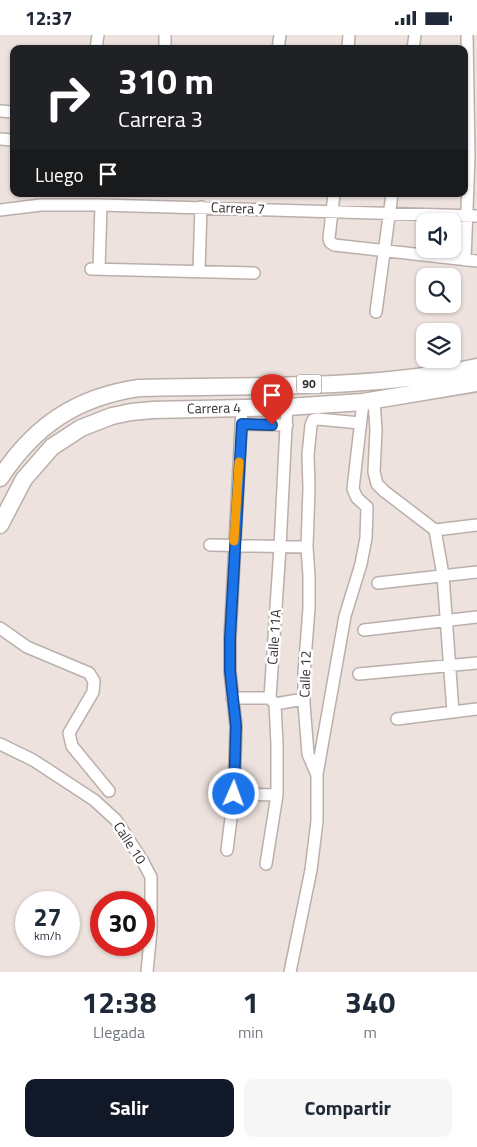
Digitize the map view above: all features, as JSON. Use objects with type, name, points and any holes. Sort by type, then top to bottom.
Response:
[{"type":"highway","name":"Carrera 4","points":[[0,478],[36,435],[65,412],[82,403],[115,391],[139,388],[286,385],[382,380],[477,367]]},
{"type":"highway","name":"Carrera 4","points":[[0,525],[24,479],[47,452],[66,437],[90,424],[112,416],[131,412],[181,409],[287,407],[372,401],[477,383]]},
{"type":"highway","points":[[180,387],[181,409]]},
{"type":"street","points":[[465,260],[472,216],[468,54]]},
{"type":"street","points":[[41,205],[43,197]]},
{"type":"street","points":[[334,197],[329,238],[330,243],[334,245],[477,261]]},
{"type":"street","points":[[376,312],[392,197]]},
{"type":"street","points":[[106,201],[95,269],[199,270],[254,273]]},
{"type":"street","name":"Carrera 7","points":[[0,210],[41,205],[106,201],[200,207],[472,216]]},
{"type":"street","points":[[199,270],[200,207]]},
{"type":"street","points":[[317,775],[345,616],[361,564],[366,538],[367,507],[357,498],[353,489],[360,423],[372,401]]},
{"type":"street","points":[[372,401],[376,430],[374,471],[377,484],[436,530],[477,525]]},
{"type":"street","name":"Calle 11A","points":[[266,864],[276,795],[277,744],[273,701],[287,407]]},
{"type":"street","points":[[227,851],[234,794],[236,726],[232,698],[230,638],[242,408]]},
{"type":"street","name":"Calle 12","points":[[290,972],[311,870],[317,821],[317,775],[308,754],[304,699],[309,609],[307,547],[308,455],[311,425],[313,420],[318,419],[360,423]]},
{"type":"street","points":[[242,424],[286,425]]},
{"type":"street","points":[[436,530],[443,575],[453,712]]},
{"type":"street","points":[[210,545],[307,547]]},
{"type":"street","points":[[378,583],[477,572]]},
{"type":"street","points":[[364,630],[477,617]]},
{"type":"street","points":[[0,628],[27,647],[88,673],[94,681],[93,692],[70,733],[72,746],[109,791]]},
{"type":"street","points":[[359,674],[477,663]]},
{"type":"street","points":[[232,698],[273,701],[304,699]]},
{"type":"street","points":[[397,719],[477,709]]},
{"type":"street","name":"Calle 10","points":[[0,744],[33,760],[94,800],[116,820],[142,860],[151,877],[151,930],[147,972]]},
{"type":"street","points":[[234,794],[276,795]]},
{"type":"slow traffic","points":[[234,541],[239,462]]},
{"type":"route","points":[[234,794],[236,726],[230,671],[230,638],[242,424],[272,425]]}]
